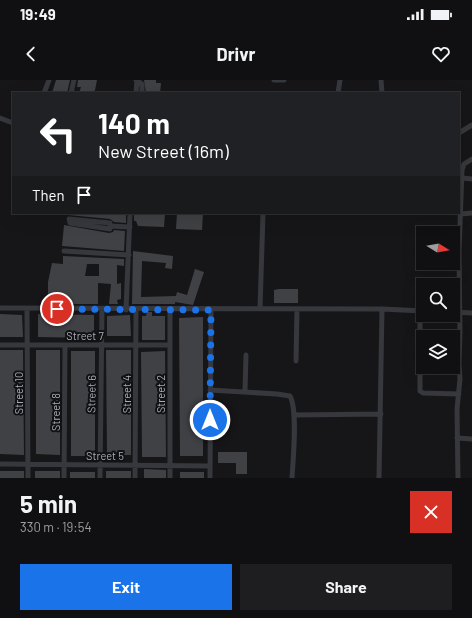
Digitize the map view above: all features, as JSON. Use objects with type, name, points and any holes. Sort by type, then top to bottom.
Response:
[{"type":"street","points":[[44,92],[49,80]]},
{"type":"street","points":[[71,92],[74,80]]},
{"type":"street","points":[[136,80],[136,92]]},
{"type":"street","points":[[136,80],[142,84],[142,92]]},
{"type":"street","points":[[274,80],[284,80]]},
{"type":"street","points":[[338,92],[340,80]]},
{"type":"street","points":[[381,80],[382,92]]},
{"type":"street","points":[[0,118],[12,123]]},
{"type":"street","points":[[460,132],[472,126]]},
{"type":"street","points":[[459,278],[462,178],[464,164],[472,159]]},
{"type":"street","points":[[462,178],[472,178]]},
{"type":"street","points":[[461,214],[472,213]]},
{"type":"street","points":[[126,310],[130,214]]},
{"type":"street","points":[[260,309],[263,214]]},
{"type":"street","points":[[110,226],[110,223],[69,219],[70,223],[110,229],[110,226],[130,227]]},
{"type":"street","points":[[64,251],[128,255]]},
{"type":"street","points":[[0,308],[126,310],[382,309],[416,311]]},
{"type":"street","name":"Street 10","points":[[27,309],[28,478]]},
{"type":"street","name":"Street 6","points":[[100,478],[102,309]]},
{"type":"street","points":[[379,478],[382,309]]},
{"type":"street","name":"Street 4","points":[[135,478],[136,310]]},
{"type":"street","name":"Street 2","points":[[170,310],[170,478]]},
{"type":"street","points":[[210,478],[211,310]]},
{"type":"street","points":[[296,361],[297,310]]},
{"type":"street","points":[[460,312],[472,313]]},
{"type":"street","points":[[421,322],[420,391],[423,393],[459,394]]},
{"type":"street","points":[[458,478],[457,438],[460,322]]},
{"type":"street","name":"Street 7","points":[[0,345],[170,345]]},
{"type":"street","name":"Street 8","points":[[64,478],[65,345]]},
{"type":"street","points":[[245,391],[246,355]]},
{"type":"street","points":[[210,390],[245,391],[290,396],[294,415],[292,478]]},
{"type":"street","points":[[294,415],[380,414]]},
{"type":"street","points":[[457,438],[472,438]]},
{"type":"street","name":"Street 5","points":[[0,464],[210,466]]},
{"type":"building","points":[[56,80],[70,80],[67,92],[52,92]]},
{"type":"building","points":[[78,80],[97,80],[94,92],[79,92],[81,87],[77,87]]},
{"type":"building","points":[[144,80],[156,80],[156,83],[161,83],[160,92],[146,92]]},
{"type":"building","points":[[126,214],[126,223],[114,222],[110,219],[68,215]]},
{"type":"building","points":[[134,214],[165,214],[164,227],[138,226],[136,221],[134,221]]},
{"type":"building","points":[[177,214],[203,214],[202,230],[176,229]]},
{"type":"building","points":[[64,225],[109,233],[113,232],[114,230],[125,231],[124,251],[62,246]]},
{"type":"building","points":[[133,251],[173,256],[172,269],[165,268],[166,263],[142,261],[141,297],[176,296],[177,292],[187,295],[195,269],[204,272],[193,305],[175,302],[175,304],[132,304]]},
{"type":"building","points":[[63,256],[124,259],[124,266],[117,265],[117,284],[121,283],[121,299],[117,300],[118,304],[109,304],[111,284],[98,283],[98,304],[48,304],[48,282],[52,263],[63,264]],"holes":[[[87,264],[99,264],[99,276],[85,276]]]},
{"type":"building","points":[[298,289],[298,303],[274,303],[274,290]]},
{"type":"building","points":[[147,312],[152,312],[152,316],[165,316],[165,340],[142,340],[142,316],[146,316]]},
{"type":"building","points":[[0,314],[22,315],[23,337],[0,337]]},
{"type":"building","points":[[38,314],[94,315],[94,338],[38,337]]},
{"type":"building","points":[[130,315],[131,336],[107,336],[107,316]]},
{"type":"building","points":[[203,317],[203,456],[180,456],[179,318]]},
{"type":"building","points":[[0,350],[23,350],[24,455],[0,454]]},
{"type":"building","points":[[36,350],[60,350],[60,455],[36,454]]},
{"type":"building","points":[[106,350],[131,350],[131,455],[107,455]]},
{"type":"building","points":[[71,351],[95,351],[95,456],[71,456]]},
{"type":"building","points":[[165,351],[166,457],[142,457],[141,352]]},
{"type":"building","points":[[218,452],[247,452],[247,474],[236,474],[236,463],[218,463]]},
{"type":"building","points":[[144,469],[166,470],[166,478],[144,478]]},
{"type":"building","points":[[0,471],[24,471],[24,478],[0,478]]},
{"type":"building","points":[[35,471],[60,471],[60,478],[35,478]]},
{"type":"building","points":[[106,471],[131,471],[131,478],[106,478]]},
{"type":"building","points":[[70,472],[95,472],[95,478],[70,478]]},
{"type":"building","points":[[180,472],[204,472],[204,478],[180,478]]},
{"type":"route","points":[[57,309],[211,310],[210,420]]}]
